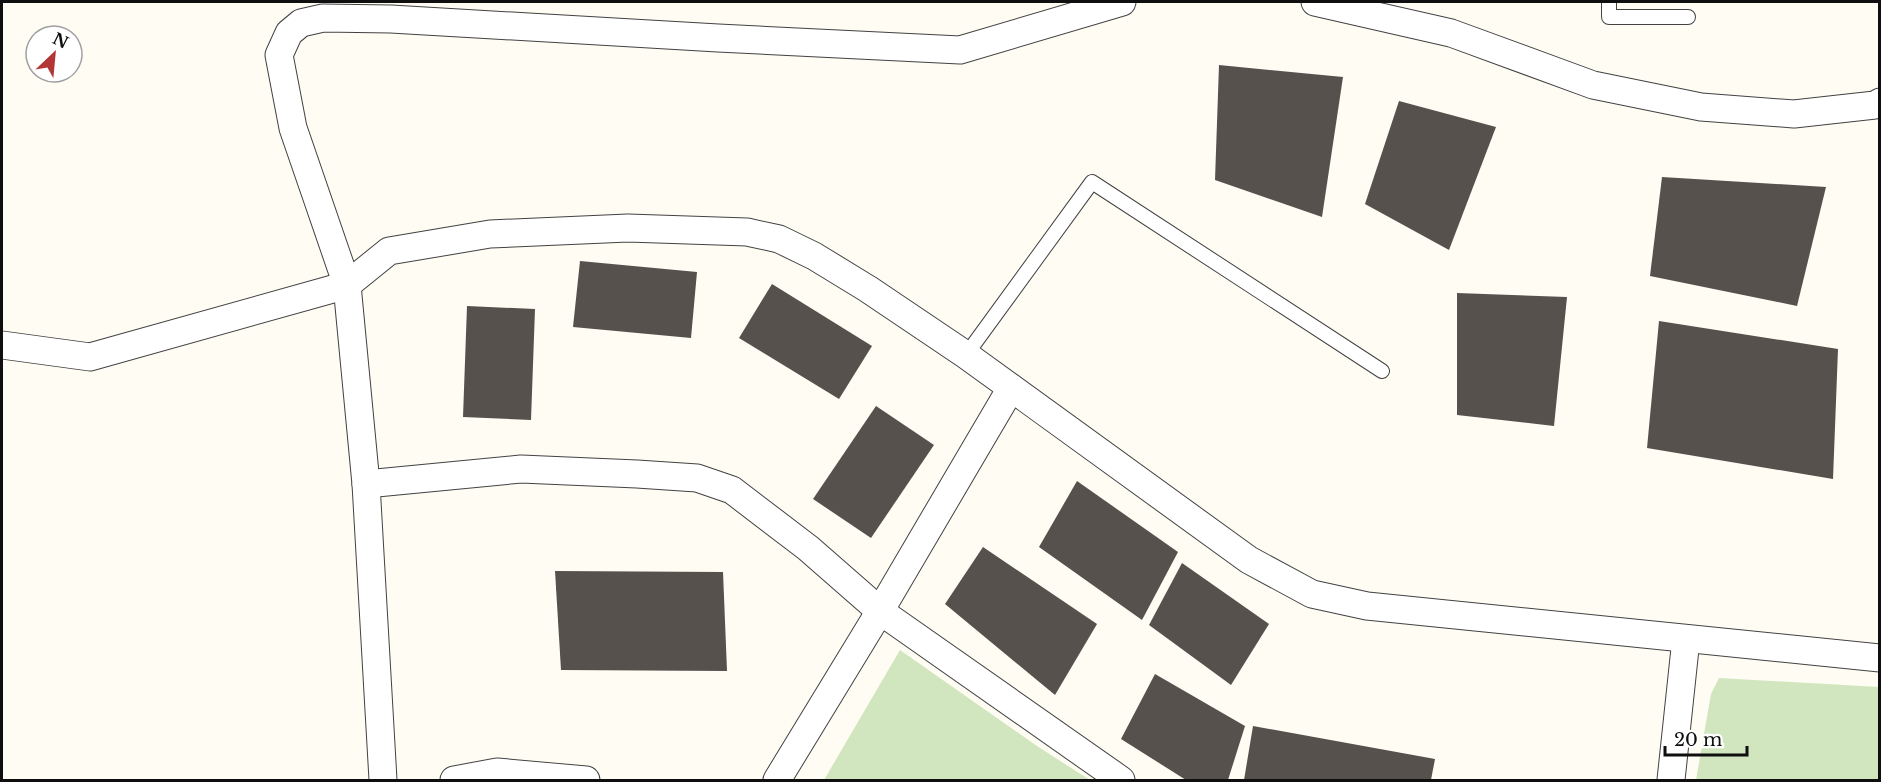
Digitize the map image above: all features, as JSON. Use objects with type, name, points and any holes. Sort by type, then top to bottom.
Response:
[{"type":"street","points":[[383,780],[366,484],[347,285],[292,128],[279,55],[289,33],[301,23],[323,18],[391,19],[960,50],[1122,2]]},
{"type":"street","points":[[1315,2],[1451,33],[1593,85],[1701,107],[1794,114],[1875,105],[1880,102]]},
{"type":"street","points":[[2,345],[90,357],[347,285],[388,251],[490,234],[628,228],[747,232],[778,239],[814,256],[966,355],[1250,560],[1312,594],[1367,606],[1880,658]]},
{"type":"street","points":[[777,780],[880,611],[1011,388]]},
{"type":"street","points":[[366,484],[521,469],[697,478],[732,490],[808,548],[880,611],[1121,780]]},
{"type":"street","points":[[1671,780],[1686,639]]},
{"type":"street","points":[[454,780],[497,776],[586,780]]},
{"type":"lane","points":[[1609,2],[1609,17],[1688,17]]},
{"type":"lane","points":[[966,355],[1092,182],[1382,371]]},
{"type":"green space","points":[[900,650],[1037,746],[1090,780],[824,780]]},
{"type":"green space","points":[[1719,678],[1879,687],[1879,780],[1696,780],[1711,694]]},
{"type":"building","points":[[1219,65],[1343,77],[1322,217],[1215,180]]},
{"type":"building","points":[[1399,101],[1496,127],[1449,250],[1365,204]]},
{"type":"building","points":[[1662,177],[1826,187],[1797,306],[1650,276]]},
{"type":"building","points":[[580,261],[697,272],[691,338],[573,327]]},
{"type":"building","points":[[772,284],[872,346],[839,399],[739,338]]},
{"type":"building","points":[[1457,293],[1567,297],[1554,426],[1457,415]]},
{"type":"building","points":[[467,306],[535,309],[531,420],[463,417]]},
{"type":"building","points":[[1659,321],[1838,349],[1833,479],[1647,448]]},
{"type":"building","points":[[876,406],[934,445],[871,538],[813,499]]},
{"type":"building","points":[[1077,481],[1178,552],[1142,620],[1039,547]]},
{"type":"building","points":[[983,547],[1097,624],[1055,695],[945,604]]},
{"type":"building","points":[[1182,563],[1269,624],[1231,685],[1149,625]]},
{"type":"building","points":[[555,571],[723,572],[727,671],[561,670]]},
{"type":"building","points":[[1155,674],[1245,726],[1228,780],[1186,780],[1121,739]]},
{"type":"building","points":[[1253,726],[1435,759],[1431,780],[1244,780]]}]
